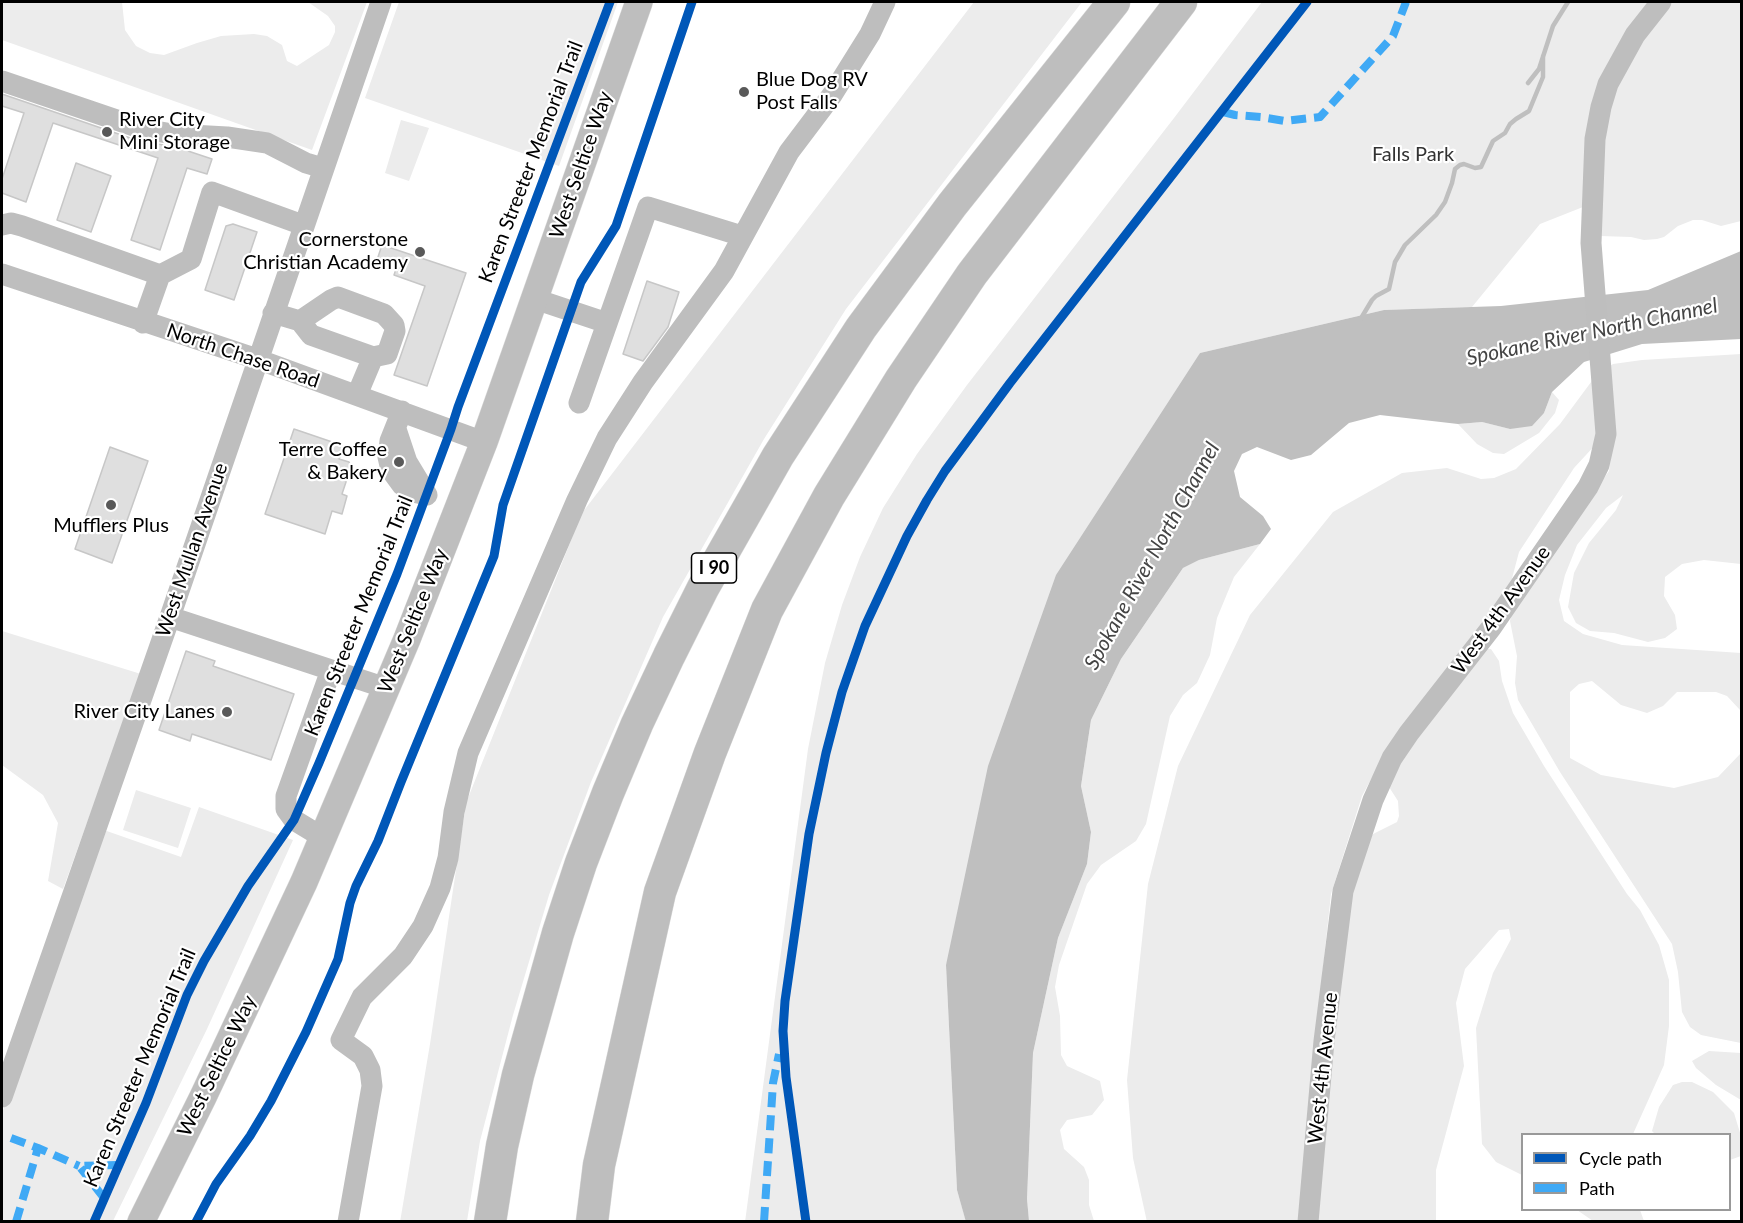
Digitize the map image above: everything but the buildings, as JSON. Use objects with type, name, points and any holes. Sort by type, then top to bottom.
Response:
[{"type":"highway","points":[[952,205],[1100,2]]},
{"type":"highway","name":"I 90","points":[[490,1221],[502,1146],[518,1075],[558,933],[600,813],[669,656],[703,588],[778,456],[861,328],[952,205],[1114,2]]},
{"type":"highway","points":[[592,1221],[599,1165],[660,892],[710,753],[767,610],[829,496],[901,379],[972,274],[1181,2]]},
{"type":"highway","points":[[1132,66],[1191,2]]},
{"type":"main road","name":"West Seltice Way","points":[[141,1221],[213,1076],[304,882],[386,688],[484,442],[639,2]]},
{"type":"street","name":"West Mullan Avenue","points":[[2,1097],[381,2]]},
{"type":"street","points":[[348,1221],[372,1086],[370,1070],[363,1056],[341,1040],[362,997],[403,956],[423,926],[440,888],[468,753],[577,500],[607,438],[643,382],[724,271],[789,152],[832,96],[870,34],[885,2]]},
{"type":"street","name":"West 4th Avenue","points":[[1308,1221],[1324,1041],[1343,891],[1373,800],[1392,758],[1408,733],[1491,628],[1588,487],[1604,449],[1606,434],[1592,252],[1595,140],[1608,84],[1635,35],[1660,2]]},
{"type":"street","points":[[2,81],[143,129],[267,143],[306,163],[323,168]]},
{"type":"street","points":[[143,322],[160,276],[190,259],[212,192],[303,225]]},
{"type":"street","points":[[579,403],[648,207],[742,236]]},
{"type":"street","points":[[2,225],[11,223],[22,226],[160,276]]},
{"type":"street","name":"North Chase Road","points":[[2,274],[257,359],[357,395],[399,420],[484,442]]},
{"type":"street","points":[[273,313],[300,321],[310,335],[373,357],[387,354],[394,331],[394,325],[378,311],[338,297],[300,321]]},
{"type":"street","points":[[535,299],[607,323]]},
{"type":"street","points":[[357,395],[373,357]]},
{"type":"street","points":[[399,420],[390,441],[388,457],[391,470],[402,485],[412,492],[459,506]]},
{"type":"street","points":[[170,617],[386,688]]},
{"type":"street","points":[[322,837],[294,820],[286,809],[286,796],[331,670]]},
{"type":"green space","points":[[2,2],[122,2],[125,30],[136,46],[150,53],[164,55],[221,36],[254,34],[267,36],[282,45],[287,61],[297,66],[329,45],[335,32],[335,26],[328,16],[308,2],[367,2],[312,150],[2,40]]},
{"type":"green space","points":[[399,2],[618,2],[559,166],[365,98]]},
{"type":"green space","points":[[974,2],[1082,2],[846,309],[764,439],[663,617],[591,782],[549,895],[513,1015],[480,1141],[467,1221],[400,1222],[430,1044],[466,803],[582,513]]},
{"type":"green space","name":"Falls Park","points":[[1262,2],[1741,2],[1741,221],[1721,226],[1702,220],[1693,220],[1678,226],[1664,237],[1644,240],[1631,237],[1600,236],[1583,207],[1540,224],[1472,307],[1384,310],[1200,353],[946,965],[957,1190],[966,1221],[745,1222],[808,749],[825,663],[842,605],[860,557],[883,508],[917,454],[967,385]]},
{"type":"green space","points":[[401,120],[429,128],[409,181],[385,173]]},
{"type":"green space","points":[[1741,354],[1741,564],[1704,560],[1682,564],[1665,577],[1664,596],[1675,615],[1677,629],[1665,638],[1648,642],[1614,633],[1590,631],[1576,623],[1568,607],[1574,573],[1589,543],[1616,510],[1623,495],[1606,508],[1577,545],[1565,575],[1559,600],[1564,621],[1583,634],[1622,645],[1741,653],[1741,715],[1740,710],[1727,696],[1716,692],[1677,692],[1663,706],[1647,713],[1621,705],[1592,681],[1579,684],[1570,692],[1570,758],[1601,775],[1674,788],[1718,777],[1741,753],[1741,1043],[1701,1035],[1690,1027],[1682,1012],[1678,972],[1672,944],[1560,772],[1518,700],[1515,683],[1517,656],[1510,621],[1512,609],[1609,471],[1613,442],[1597,443],[1574,468],[1519,552],[1510,586],[1382,759],[1362,796],[1331,894],[1299,1221],[1147,1222],[1133,1158],[1127,1080],[1148,884],[1178,766],[1250,615],[1333,512],[1402,473],[1447,468],[1481,479],[1494,478],[1516,469],[1560,424],[1597,374],[1613,364]]},
{"type":"green space","points":[[1552,392],[1559,400],[1555,413],[1539,433],[1504,454],[1493,453],[1477,444],[1458,424],[1482,422],[1510,429],[1544,413]]},
{"type":"green space","points":[[1260,544],[1234,577],[1217,618],[1210,655],[1197,683],[1183,695],[1170,716],[1146,824],[1136,841],[1101,865],[1087,884],[1059,965],[1055,987],[1060,1016],[1061,1055],[1067,1066],[1100,1081],[1104,1100],[1092,1115],[1067,1120],[1060,1130],[1064,1149],[1084,1167],[1089,1180],[1089,1205],[1094,1221],[1029,1222],[1027,1199],[1033,1053],[1058,938],[1087,864],[1091,832],[1081,786],[1091,720],[1121,659],[1183,568],[1199,560]]},
{"type":"green space","points":[[2,631],[141,674],[63,889],[48,881],[58,823],[43,795],[2,765]]},
{"type":"green space","points":[[1484,649],[1491,649],[1499,661],[1502,681],[1513,713],[1544,766],[1627,894],[1640,910],[1659,945],[1669,980],[1669,1026],[1664,1065],[1633,1133],[1521,1133],[1521,1174],[1496,1162],[1482,1144],[1476,1028],[1493,973],[1511,939],[1509,929],[1499,930],[1465,969],[1456,1003],[1464,1066],[1436,1170],[1436,1221],[1315,1222],[1348,897],[1362,849],[1373,834],[1397,822],[1398,801],[1389,787],[1392,771]]},
{"type":"green space","points":[[136,790],[191,808],[178,848],[123,830]]},
{"type":"green space","points":[[199,807],[293,840],[207,1029],[113,1221],[2,1222],[2,1113],[101,829],[181,857]]},
{"type":"green space","points":[[1709,1051],[1741,1053],[1741,1100],[1716,1085],[1696,1068],[1692,1061]]},
{"type":"green space","points":[[1692,1082],[1713,1092],[1734,1113],[1741,1136],[1741,1156],[1731,1160],[1731,1133],[1654,1133],[1652,1131],[1659,1107],[1673,1085]]},
{"type":"green space","points":[[1578,1211],[1640,1211],[1644,1221],[1593,1221]]},
{"type":"water","name":"Spokane River North Channel","points":[[1741,251],[1741,339],[1642,344],[1584,362],[1552,392],[1544,413],[1532,426],[1510,429],[1482,422],[1458,424],[1380,415],[1349,423],[1311,455],[1291,460],[1257,447],[1242,454],[1234,471],[1240,497],[1263,516],[1271,529],[1260,544],[1199,560],[1183,568],[1121,659],[1091,720],[1081,786],[1091,832],[1087,864],[1058,938],[1033,1053],[1027,1199],[1029,1221],[966,1222],[957,1190],[946,965],[988,766],[1056,575],[1200,353],[1384,310],[1501,306],[1648,290]]},
{"type":"waterway","points":[[1528,83],[1539,69],[1553,26],[1568,2]]},
{"type":"waterway","points":[[1360,320],[1372,300],[1389,289],[1395,262],[1405,245],[1436,215],[1445,202],[1455,169],[1464,164],[1475,168],[1481,167],[1493,141],[1505,133],[1510,124],[1529,111],[1543,77],[1543,56]]},
{"type":"marked path","points":[[1223,112],[1285,121],[1320,117],[1393,36],[1406,2]]},
{"type":"marked path","points":[[764,1222],[773,1083],[779,1054]]},
{"type":"marked path","points":[[11,1138],[79,1166]]},
{"type":"marked path","points":[[16,1222],[38,1148]]},
{"type":"marked path","points":[[104,1198],[79,1166],[118,1165]]},
{"type":"cycle path","name":"Karen Streeter Memorial Trail","points":[[94,1222],[146,1103],[187,995],[248,886],[294,820],[319,763],[397,574],[610,2]]},
{"type":"cycle path","points":[[196,1222],[216,1184],[250,1136],[271,1101],[306,1032],[338,959],[356,886],[378,841],[494,556],[503,505],[581,282],[616,226],[692,2]]},
{"type":"cycle path","points":[[806,1222],[786,1077],[783,1031],[785,1001],[809,834],[826,753],[842,692],[865,626],[907,536],[945,471],[1010,383],[1307,2]]},
{"type":"place","name":"Blue Dog RV Post Falls","points":[[744,92]]},
{"type":"place","name":"River City Mini Storage","points":[[107,132]]},
{"type":"place","name":"Cornerstone Christian Academy","points":[[420,252]]},
{"type":"place","name":"Terre Coffee & Bakery","points":[[399,462]]},
{"type":"place","name":"Mufflers Plus","points":[[111,505]]},
{"type":"place","name":"River City Lanes","points":[[227,712]]}]
